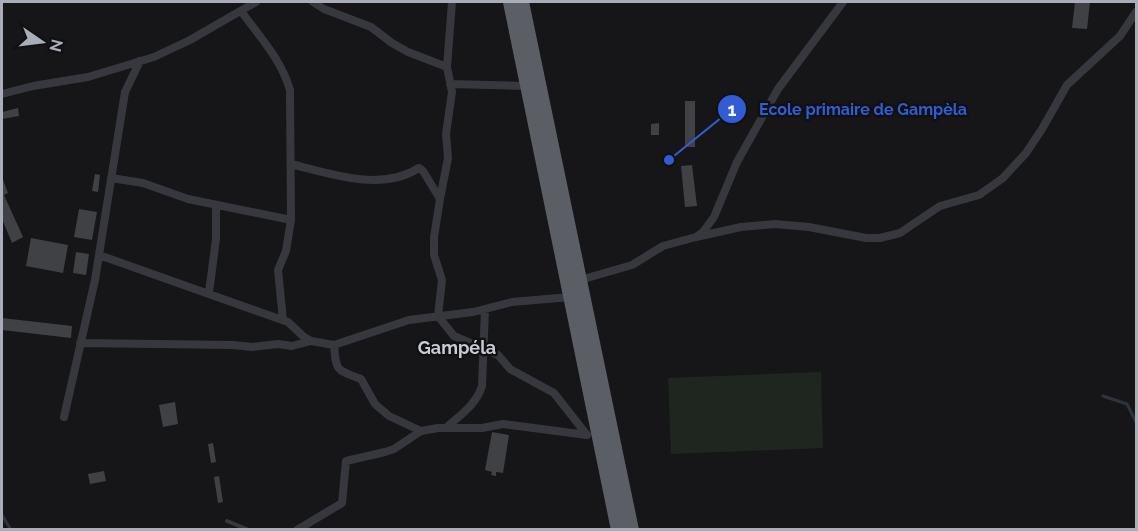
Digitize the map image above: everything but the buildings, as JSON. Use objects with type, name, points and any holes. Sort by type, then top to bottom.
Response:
[{"type":"highway","points":[[510,2],[570,297],[593,435],[618,530]]},
{"type":"highway","points":[[522,2],[632,530]]},
{"type":"street","points":[[3,95],[33,86],[88,77],[154,57],[256,2]]},
{"type":"street","points":[[313,2],[324,9],[371,27],[392,44],[408,52],[447,67]]},
{"type":"street","points":[[452,2],[447,67],[452,92],[446,134],[448,158],[434,237],[434,255],[442,280],[438,316],[454,336],[498,355],[510,369],[554,393],[593,435]]},
{"type":"street","points":[[696,237],[703,232],[714,217],[738,162],[778,89],[843,2]]},
{"type":"street","points":[[241,11],[279,63],[290,90],[291,220],[286,251],[278,270],[283,320]]},
{"type":"street","points":[[580,280],[632,265],[663,246],[741,226],[775,224],[809,227],[866,238],[880,238],[900,233],[940,206],[979,195],[1003,178],[1026,153],[1067,85],[1120,36],[1137,12]]},
{"type":"street","points":[[64,417],[99,255],[125,92],[140,61]]},
{"type":"street","points":[[450,84],[527,86]]},
{"type":"street","points":[[291,164],[342,177],[376,180],[398,178],[419,168],[440,200]]},
{"type":"street","points":[[111,178],[143,183],[188,199],[291,220]]},
{"type":"street","points":[[209,293],[216,239],[216,204]]},
{"type":"street","points":[[99,255],[283,320],[311,341],[333,345],[409,320],[485,309],[512,302],[570,297]]},
{"type":"street","points":[[446,428],[472,405],[482,386],[485,309]]},
{"type":"street","points":[[80,343],[252,347],[278,344],[292,346],[311,341]]},
{"type":"street","points":[[333,345],[336,367],[340,372],[361,379],[375,404],[389,416],[421,431]]},
{"type":"street","points":[[297,530],[342,503],[345,461],[394,449],[421,431],[482,428],[503,424],[593,435]]},
{"type":"lane","points":[[227,522],[249,530]]},
{"type":"shaded area","points":[[821,372],[823,448],[671,454],[668,378]]},
{"type":"waterway","points":[[1103,396],[1127,404],[1136,422]]},
{"type":"waterway","points":[[2,515],[11,530]]},
{"type":"place","name":"Ecole primaire de Gampèla","points":[[669,160]]},
{"type":"district","name":"Gampéla","points":[[457,348]]}]
